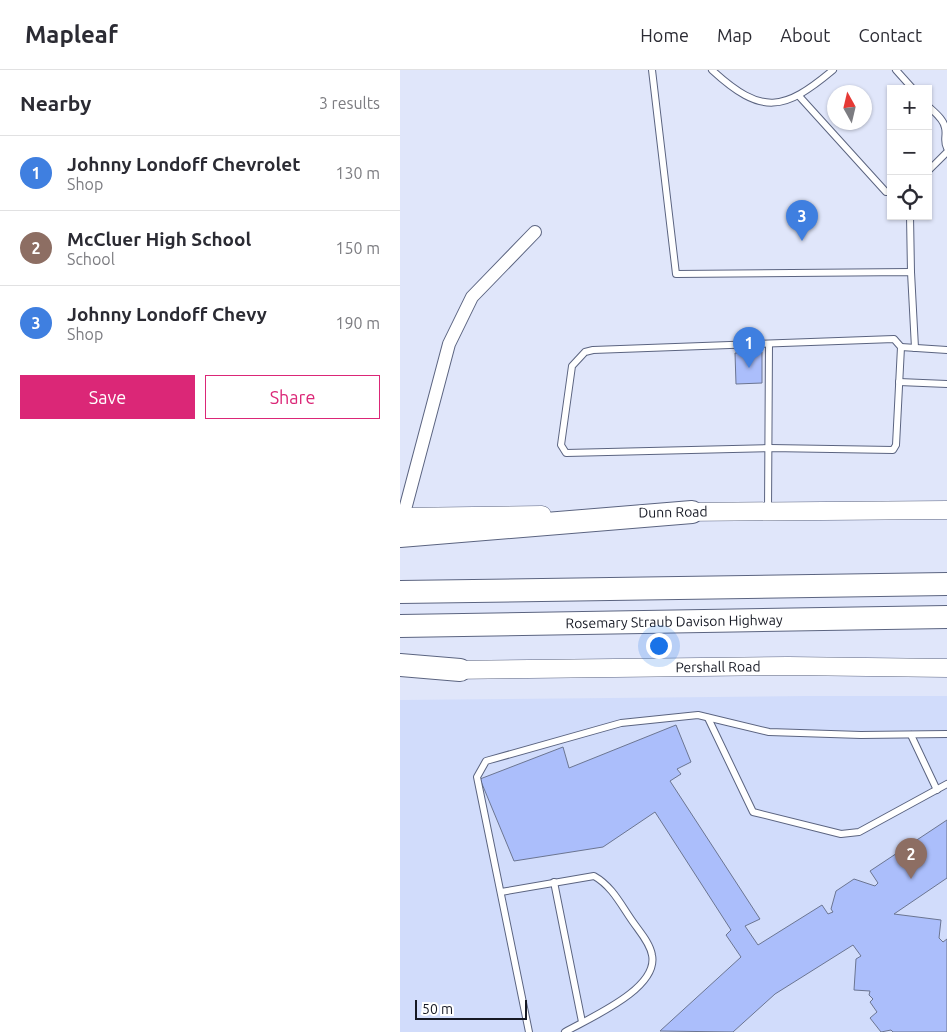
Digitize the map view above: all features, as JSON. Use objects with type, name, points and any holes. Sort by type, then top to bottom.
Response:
[{"type":"highway","points":[[401,523],[692,512]]},
{"type":"highway","points":[[400,592],[947,584]]},
{"type":"highway","name":"Rosemary Straub Davison Highway","points":[[400,626],[947,617]]},
{"type":"highway","points":[[400,665],[460,670]]},
{"type":"street","points":[[401,523],[449,344],[472,297],[535,232]]},
{"type":"street","name":"Dunn Road","points":[[692,512],[947,510]]},
{"type":"street","name":"Pershall Road","points":[[400,669],[778,666],[947,668]]},
{"type":"lane","points":[[652,70],[676,274],[911,272]]},
{"type":"lane","points":[[712,70],[741,92],[763,104],[799,96],[833,70]]},
{"type":"lane","points":[[896,70],[909,85]]},
{"type":"lane","points":[[799,96],[887,192]]},
{"type":"lane","points":[[932,110],[944,123],[946,129],[944,143],[947,148]]},
{"type":"lane","points":[[932,168],[947,152]]},
{"type":"lane","points":[[910,220],[915,348]]},
{"type":"lane","points":[[894,339],[901,347],[896,445],[893,450],[770,448],[566,453],[561,445],[572,366],[586,352],[593,350],[894,339]]},
{"type":"lane","points":[[768,511],[770,448],[769,344]]},
{"type":"lane","points":[[901,347],[947,350]]},
{"type":"lane","points":[[899,382],[947,384]]},
{"type":"lane","points":[[528,1032],[477,777],[486,761],[621,723],[698,715],[769,732],[861,735],[947,734]]},
{"type":"lane","points":[[708,718],[754,812],[841,834],[859,832],[947,784]]},
{"type":"lane","points":[[911,735],[937,790]]},
{"type":"lane","points":[[501,892],[594,876],[606,883],[647,942],[653,956],[650,974],[630,995],[565,1032]]},
{"type":"lane","points":[[554,882],[582,1022]]},
{"type":"shaded area","points":[[947,696],[947,1032],[400,1032],[400,700]]},
{"type":"building","points":[[762,352],[762,383],[736,384],[735,353]]},
{"type":"building","points":[[676,725],[691,762],[677,769],[681,774],[670,781],[760,919],[745,926],[758,945],[822,905],[828,914],[833,912],[831,909],[836,891],[854,879],[875,886],[878,883],[870,871],[947,820],[947,878],[894,914],[941,920],[939,938],[943,942],[947,939],[947,1032],[893,1032],[891,1030],[881,1032],[870,1018],[877,1012],[870,1002],[873,999],[869,995],[870,991],[854,990],[856,959],[861,956],[853,945],[775,994],[733,1032],[660,1031],[741,957],[726,935],[731,930],[655,812],[603,847],[514,861],[480,779],[563,747],[569,768]]},
{"type":"place","name":"Johnny Londoff Chevy","points":[[802,241]]},
{"type":"place","name":"Johnny Londoff Chevrolet","points":[[749,368]]},
{"type":"place","name":"McCluer High School","points":[[911,879]]}]
